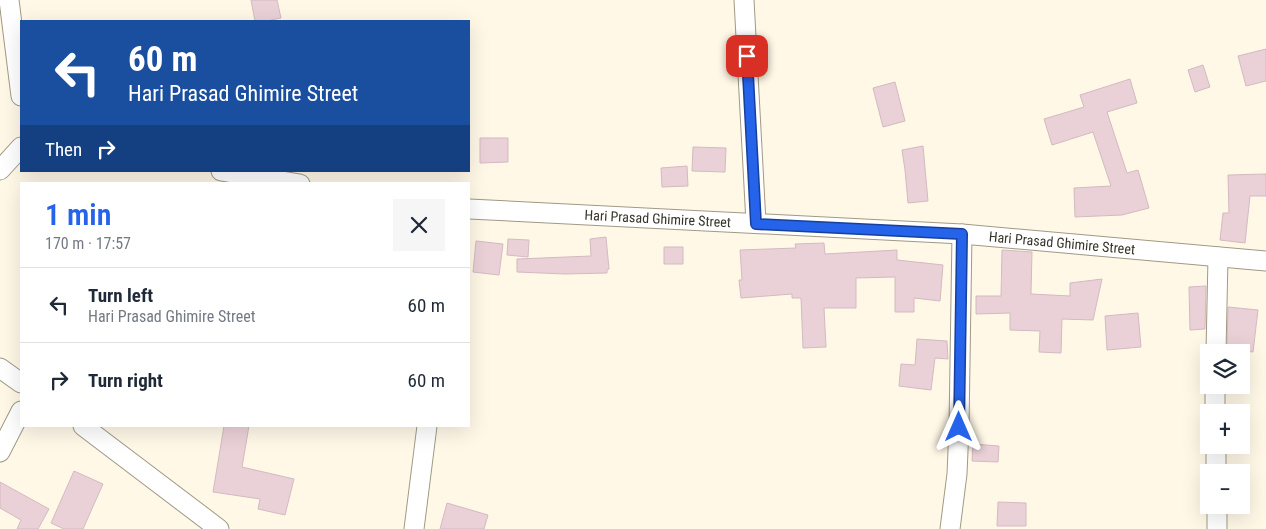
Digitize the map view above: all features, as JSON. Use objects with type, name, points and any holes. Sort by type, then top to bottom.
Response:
[{"type":"street","points":[[9,0],[20,88]]},
{"type":"street","points":[[744,0],[756,224]]},
{"type":"street","points":[[0,170],[20,148]]},
{"type":"street","points":[[227,172],[288,182]]},
{"type":"street","name":"Hari Prasad Ghimire Street","points":[[470,209],[962,234],[1266,261]]},
{"type":"street","points":[[950,529],[957,474],[959,427],[962,234]]},
{"type":"street","points":[[1216,344],[1218,257]]},
{"type":"street","points":[[0,368],[20,382]]},
{"type":"street","points":[[0,452],[20,414]]},
{"type":"street","points":[[83,427],[219,529]]},
{"type":"street","points":[[414,529],[427,427]]},
{"type":"street","points":[[1217,514],[1217,529]]},
{"type":"building","points":[[251,0],[277,0],[281,18],[255,20]]},
{"type":"building","points":[[1266,49],[1266,81],[1246,86],[1238,56]]},
{"type":"building","points":[[1203,65],[1210,87],[1195,92],[1188,70]]},
{"type":"building","points":[[1130,79],[1137,103],[1107,112],[1127,173],[1138,170],[1149,208],[1122,215],[1075,217],[1074,188],[1111,186],[1093,132],[1052,145],[1044,119],[1084,107],[1080,95]]},
{"type":"building","points":[[895,82],[905,121],[883,127],[873,88]]},
{"type":"building","points":[[480,138],[508,138],[508,162],[480,163]]},
{"type":"building","points":[[923,146],[928,201],[908,203],[902,150]]},
{"type":"building","points":[[693,147],[726,148],[725,172],[692,171]]},
{"type":"building","points":[[687,166],[688,186],[662,187],[661,168]]},
{"type":"building","points":[[1266,174],[1266,196],[1250,196],[1245,243],[1220,240],[1223,213],[1229,213],[1228,175]]},
{"type":"building","points":[[606,237],[609,269],[607,273],[517,272],[517,259],[591,256],[590,239]]},
{"type":"building","points":[[508,239],[529,240],[528,257],[507,255]]},
{"type":"building","points":[[476,241],[503,244],[499,275],[473,272]]},
{"type":"building","points":[[824,243],[825,254],[897,250],[897,260],[943,265],[940,301],[914,298],[914,312],[895,312],[895,277],[856,278],[856,308],[824,308],[826,347],[803,348],[801,298],[792,298],[792,294],[741,298],[739,280],[742,280],[740,250],[796,248],[795,244]]},
{"type":"building","points":[[664,247],[683,247],[683,264],[664,264]]},
{"type":"building","points":[[1002,250],[1032,252],[1031,294],[1070,296],[1070,283],[1102,279],[1093,320],[1062,319],[1061,353],[1039,352],[1040,331],[1010,330],[1010,313],[976,314],[976,296],[1001,296]]},
{"type":"building","points":[[1206,286],[1205,329],[1190,330],[1189,287]]},
{"type":"building","points":[[1228,307],[1258,310],[1253,352],[1250,352],[1250,344],[1227,344]]},
{"type":"building","points":[[1138,313],[1141,347],[1107,350],[1105,316]]},
{"type":"building","points":[[917,339],[947,341],[948,359],[935,358],[931,390],[899,386],[901,364],[915,365]]},
{"type":"building","points":[[224,427],[249,427],[242,467],[294,479],[285,515],[258,509],[260,499],[213,492]]},
{"type":"building","points":[[973,444],[999,446],[998,462],[972,461]]},
{"type":"building","points":[[74,471],[103,484],[83,529],[64,529],[51,523]]},
{"type":"building","points":[[0,482],[49,509],[38,529],[17,529],[21,520],[0,508]]},
{"type":"building","points":[[998,502],[1026,503],[1026,526],[997,526]]},
{"type":"building","points":[[447,503],[488,515],[484,529],[440,529]]},
{"type":"route","points":[[747,56],[756,224],[962,234],[959,427]]}]
